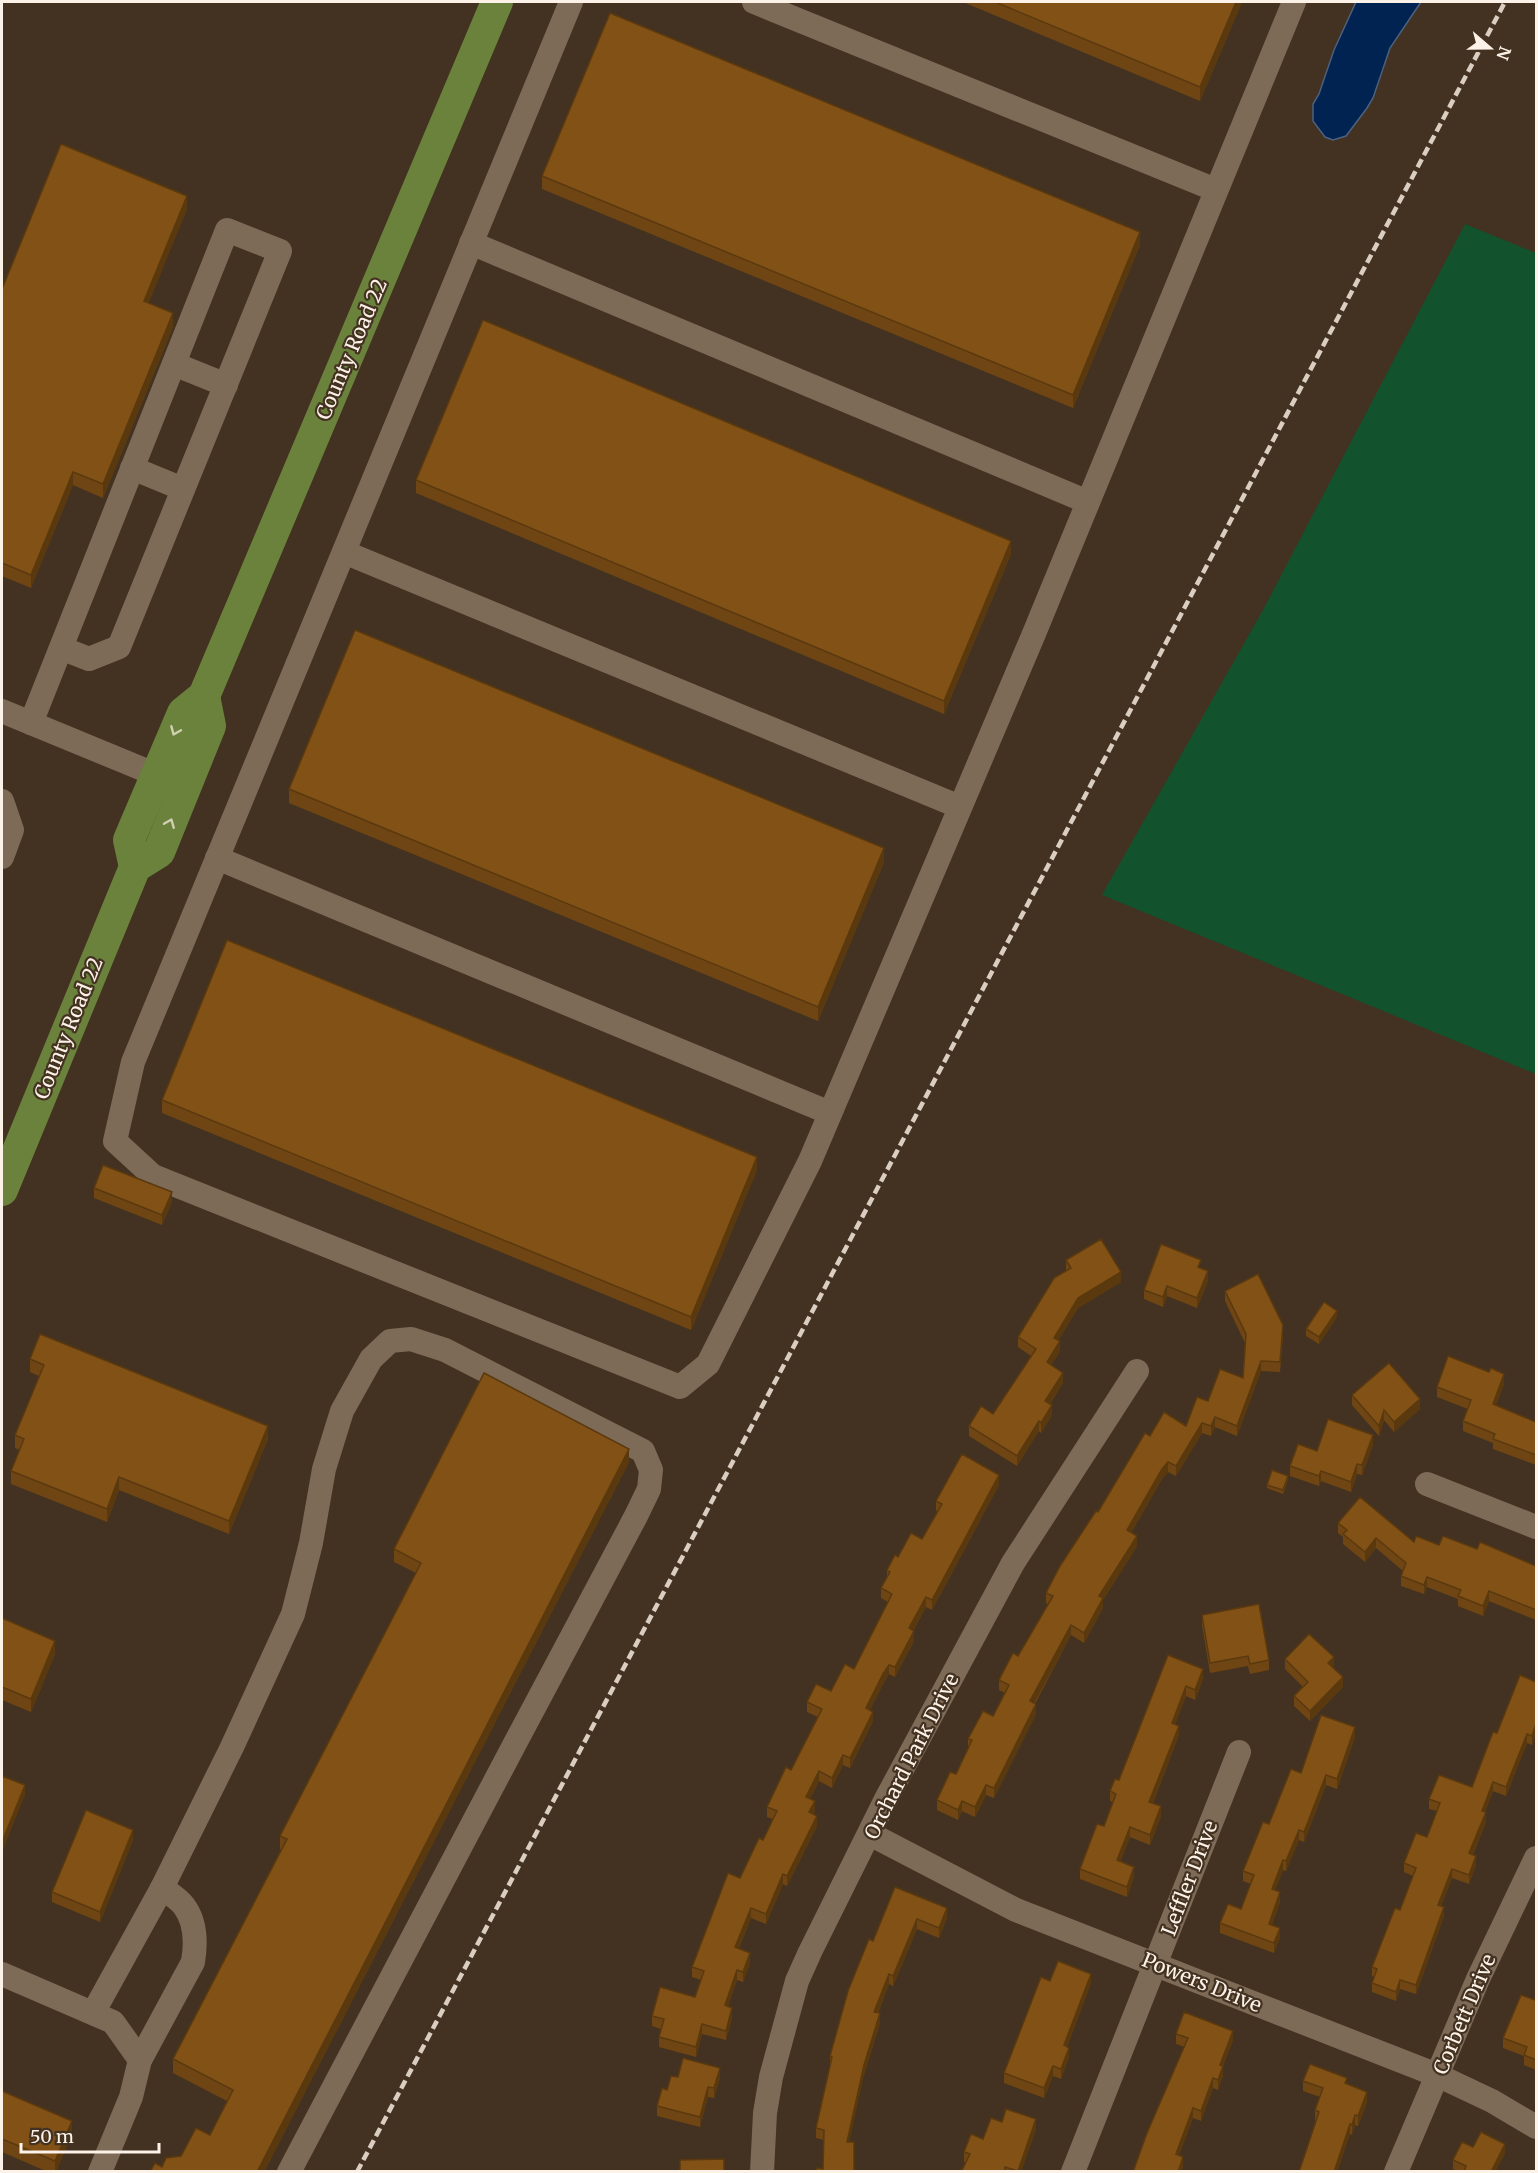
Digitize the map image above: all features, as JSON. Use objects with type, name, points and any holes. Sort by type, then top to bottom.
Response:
[{"type":"main road","name":"County Road 22","points":[[2,1190],[135,867],[129,840],[183,713],[204,696],[497,2]]},
{"type":"main road","points":[[135,867],[159,852],[210,726],[204,696]]},
{"type":"street","points":[[571,2],[133,1062],[115,1140],[153,1176],[680,1387],[708,1364],[810,1161],[1088,502],[1294,2]]},
{"type":"street","points":[[754,2],[1216,190]]},
{"type":"street","points":[[31,723],[227,230],[280,251],[119,647],[89,659],[61,648]]},
{"type":"street","points":[[471,243],[1088,502]]},
{"type":"street","points":[[174,364],[226,385]]},
{"type":"street","points":[[132,468],[183,489]]},
{"type":"street","points":[[344,552],[960,807]]},
{"type":"street","points":[[2,711],[157,775]]},
{"type":"street","points":[[2,801],[12,830],[2,857]]},
{"type":"street","points":[[217,858],[830,1113]]},
{"type":"street","points":[[93,2013],[162,1888],[232,1747],[293,1614],[311,1543],[324,1469],[342,1411],[371,1359],[390,1341],[411,1339],[445,1350],[643,1451],[651,1470],[649,1489],[636,1516],[289,2172]]},
{"type":"street","name":"Orchard Park Drive","points":[[762,2172],[763,2134],[771,2077],[797,1981],[885,1802],[1013,1563],[1137,1371]]},
{"type":"street","points":[[1427,1484],[1536,1527]]},
{"type":"street","name":"Leffler Drive","points":[[1073,2172],[1239,1752]]},
{"type":"street","name":"Powers Drive","points":[[870,1834],[1016,1910],[1437,2075],[1536,2127]]},
{"type":"street","name":"Corbett Drive","points":[[1396,2172],[1482,1969],[1536,1858]]},
{"type":"street","points":[[100,2172],[131,2097],[140,2060],[193,1962],[195,1945],[193,1928],[184,1906],[162,1888]]},
{"type":"street","points":[[2,1974],[113,2022],[140,2060]]},
{"type":"green space","points":[[1465,224],[1536,253],[1536,1074],[1102,895],[1264,608]]},
{"type":"water","points":[[1356,2],[1421,2],[1390,48],[1373,98],[1367,108],[1346,136],[1333,140],[1325,137],[1313,121],[1313,104]]},
{"type":"building","points":[[995,2],[1236,2],[1200,87]]},
{"type":"building","points":[[610,13],[1140,232],[1073,395],[542,176]]},
{"type":"building","points":[[61,144],[187,196],[144,301],[173,313],[103,484],[73,472],[31,575],[2,563],[2,289]]},
{"type":"building","points":[[483,320],[1011,541],[944,701],[416,480]]},
{"type":"building","points":[[355,630],[884,848],[818,1007],[289,789]]},
{"type":"building","points":[[227,940],[757,1157],[691,1317],[162,1100]]},
{"type":"building","points":[[103,1165],[172,1192],[162,1215],[94,1188]]},
{"type":"building","points":[[1101,1239],[1121,1272],[1078,1298],[1054,1338],[1060,1341],[1047,1362],[1063,1373],[1045,1401],[1052,1405],[1017,1456],[969,1426],[981,1406],[993,1414],[1036,1349],[1018,1337],[1054,1278],[1071,1268],[1066,1260]]},
{"type":"building","points":[[1161,1244],[1201,1260],[1198,1267],[1208,1271],[1197,1298],[1167,1286],[1163,1297],[1144,1290]]},
{"type":"building","points":[[1258,1274],[1283,1325],[1280,1362],[1261,1361],[1237,1426],[1215,1417],[1211,1426],[1202,1423],[1176,1466],[1168,1462],[1162,1469],[1127,1530],[1137,1536],[1099,1596],[1103,1598],[1084,1633],[1071,1625],[1030,1701],[1036,1704],[994,1788],[986,1785],[975,1807],[962,1801],[958,1810],[937,1800],[950,1772],[956,1774],[972,1740],[968,1739],[983,1711],[993,1716],[1009,1685],[999,1680],[1013,1653],[1018,1656],[1053,1596],[1046,1593],[1060,1566],[1096,1511],[1098,1512],[1145,1433],[1150,1436],[1164,1412],[1186,1426],[1197,1397],[1208,1401],[1220,1369],[1243,1378],[1246,1334],[1225,1291]]},
{"type":"building","points":[[1324,1302],[1337,1311],[1319,1337],[1306,1329]]},
{"type":"building","points":[[40,1334],[268,1426],[229,1521],[119,1477],[107,1509],[11,1471],[24,1439],[15,1435],[44,1365],[30,1359]]},
{"type":"building","points":[[1448,1356],[1489,1372],[1491,1368],[1504,1374],[1493,1404],[1536,1422],[1536,1455],[1493,1439],[1495,1434],[1463,1421],[1471,1400],[1437,1387]]},
{"type":"building","points":[[1389,1363],[1420,1399],[1394,1422],[1384,1410],[1379,1426],[1352,1395]]},
{"type":"building","points":[[484,1373],[629,1449],[257,2172],[150,2172],[155,2163],[162,2167],[166,2158],[181,2156],[196,2128],[210,2135],[233,2090],[173,2059],[287,1839],[280,1836],[421,1563],[394,1549]]},
{"type":"building","points":[[1328,1419],[1373,1435],[1362,1465],[1357,1464],[1351,1482],[1321,1471],[1319,1476],[1290,1466],[1298,1444],[1317,1451]]},
{"type":"building","points":[[962,1454],[999,1475],[932,1600],[926,1597],[909,1628],[914,1631],[895,1667],[889,1665],[883,1674],[866,1708],[873,1712],[850,1758],[843,1755],[832,1778],[819,1771],[806,1797],[815,1801],[809,1812],[817,1816],[787,1876],[783,1874],[766,1914],[751,1908],[735,1947],[750,1953],[743,1972],[737,1970],[725,2005],[732,2008],[726,2031],[702,2024],[696,2047],[659,2037],[664,2019],[652,2016],[660,1987],[695,1997],[704,1971],[692,1967],[728,1873],[740,1878],[759,1838],[763,1840],[777,1811],[767,1807],[786,1767],[791,1770],[822,1709],[807,1702],[816,1684],[831,1691],[845,1664],[854,1669],[892,1594],[881,1588],[890,1572],[887,1570],[895,1555],[898,1557],[911,1533],[922,1539],[942,1504],[936,1501]]},
{"type":"building","points":[[1272,1470],[1288,1476],[1283,1490],[1267,1485]]},
{"type":"building","points":[[1360,1497],[1414,1542],[1416,1536],[1439,1545],[1443,1536],[1477,1549],[1480,1542],[1536,1566],[1536,1610],[1489,1591],[1483,1606],[1458,1596],[1461,1590],[1427,1577],[1424,1585],[1401,1576],[1406,1563],[1376,1538],[1365,1552],[1343,1534],[1347,1530],[1338,1523]]},
{"type":"building","points":[[1259,1604],[1269,1660],[1250,1664],[1248,1656],[1210,1663],[1202,1615]]},
{"type":"building","points":[[2,1618],[55,1641],[31,1699],[2,1687]]},
{"type":"building","points":[[1309,1634],[1334,1657],[1328,1663],[1343,1677],[1310,1711],[1294,1696],[1308,1682],[1285,1659]]},
{"type":"building","points":[[1168,1655],[1203,1669],[1195,1690],[1186,1686],[1172,1723],[1179,1726],[1149,1802],[1161,1806],[1150,1835],[1130,1827],[1117,1860],[1134,1867],[1127,1887],[1080,1869],[1097,1824],[1104,1826],[1116,1794],[1110,1791],[1115,1779],[1119,1780]]},
{"type":"building","points":[[1520,1675],[1536,1682],[1536,1724],[1532,1736],[1527,1734],[1506,1787],[1493,1782],[1482,1811],[1486,1812],[1469,1853],[1476,1856],[1469,1875],[1452,1869],[1438,1905],[1444,1907],[1416,1985],[1400,1980],[1396,1992],[1372,1983],[1377,1969],[1372,1967],[1395,1908],[1400,1910],[1416,1868],[1404,1863],[1416,1833],[1427,1837],[1440,1803],[1429,1799],[1439,1775],[1472,1787],[1493,1732],[1497,1733]]},
{"type":"building","points":[[1321,1715],[1355,1727],[1337,1779],[1326,1775],[1304,1832],[1299,1830],[1286,1861],[1283,1860],[1272,1889],[1280,1892],[1269,1924],[1280,1928],[1274,1943],[1220,1923],[1228,1904],[1241,1909],[1254,1875],[1243,1871],[1263,1822],[1269,1824],[1291,1769],[1301,1773]]},
{"type":"building","points":[[2,1776],[25,1785],[2,1842]]},
{"type":"building","points":[[86,1810],[133,1830],[100,1912],[52,1892]]},
{"type":"building","points":[[895,1887],[947,1908],[939,1928],[917,1919],[893,1976],[889,1974],[874,2012],[880,2013],[864,2065],[847,2142],[854,2142],[854,2172],[816,2172],[817,2168],[823,2169],[824,2130],[816,2128],[832,2057],[830,2056],[848,1991],[869,1939],[873,1941]]},
{"type":"building","points":[[1058,1961],[1091,1974],[1064,2045],[1069,2048],[1061,2069],[1053,2066],[1044,2088],[1004,2073],[1041,1977],[1050,1981]]},
{"type":"building","points":[[1521,1995],[1535,2000],[1536,1996],[1536,2060],[1524,2055],[1527,2047],[1503,2038]]},
{"type":"building","points":[[1184,2012],[1233,2031],[1220,2065],[1223,2066],[1218,2080],[1213,2078],[1201,2111],[1193,2108],[1176,2154],[1183,2157],[1178,2172],[1133,2172],[1147,2133],[1188,2038],[1176,2034]]},
{"type":"building","points":[[683,2058],[720,2068],[714,2088],[708,2087],[700,2117],[657,2106],[662,2088],[667,2090],[671,2076],[678,2077]]},
{"type":"building","points":[[1310,2064],[1347,2078],[1345,2083],[1367,2092],[1358,2116],[1355,2115],[1352,2125],[1350,2124],[1334,2172],[1299,2172],[1319,2112],[1315,2110],[1323,2088],[1303,2081]]},
{"type":"building","points":[[2,2091],[72,2121],[55,2161],[2,2139]]},
{"type":"building","points":[[1006,2109],[1036,2119],[1018,2171],[1005,2167],[1005,2172],[961,2172],[970,2154],[964,2152],[971,2134],[983,2139],[991,2118],[1002,2122]]},
{"type":"building","points":[[1481,2132],[1505,2144],[1491,2172],[1464,2172],[1466,2166],[1453,2160],[1462,2142],[1473,2147]]},
{"type":"building","points":[[724,2159],[724,2172],[680,2172],[680,2160]]},
{"type":"railway","points":[[357,2172],[1505,2]]}]
